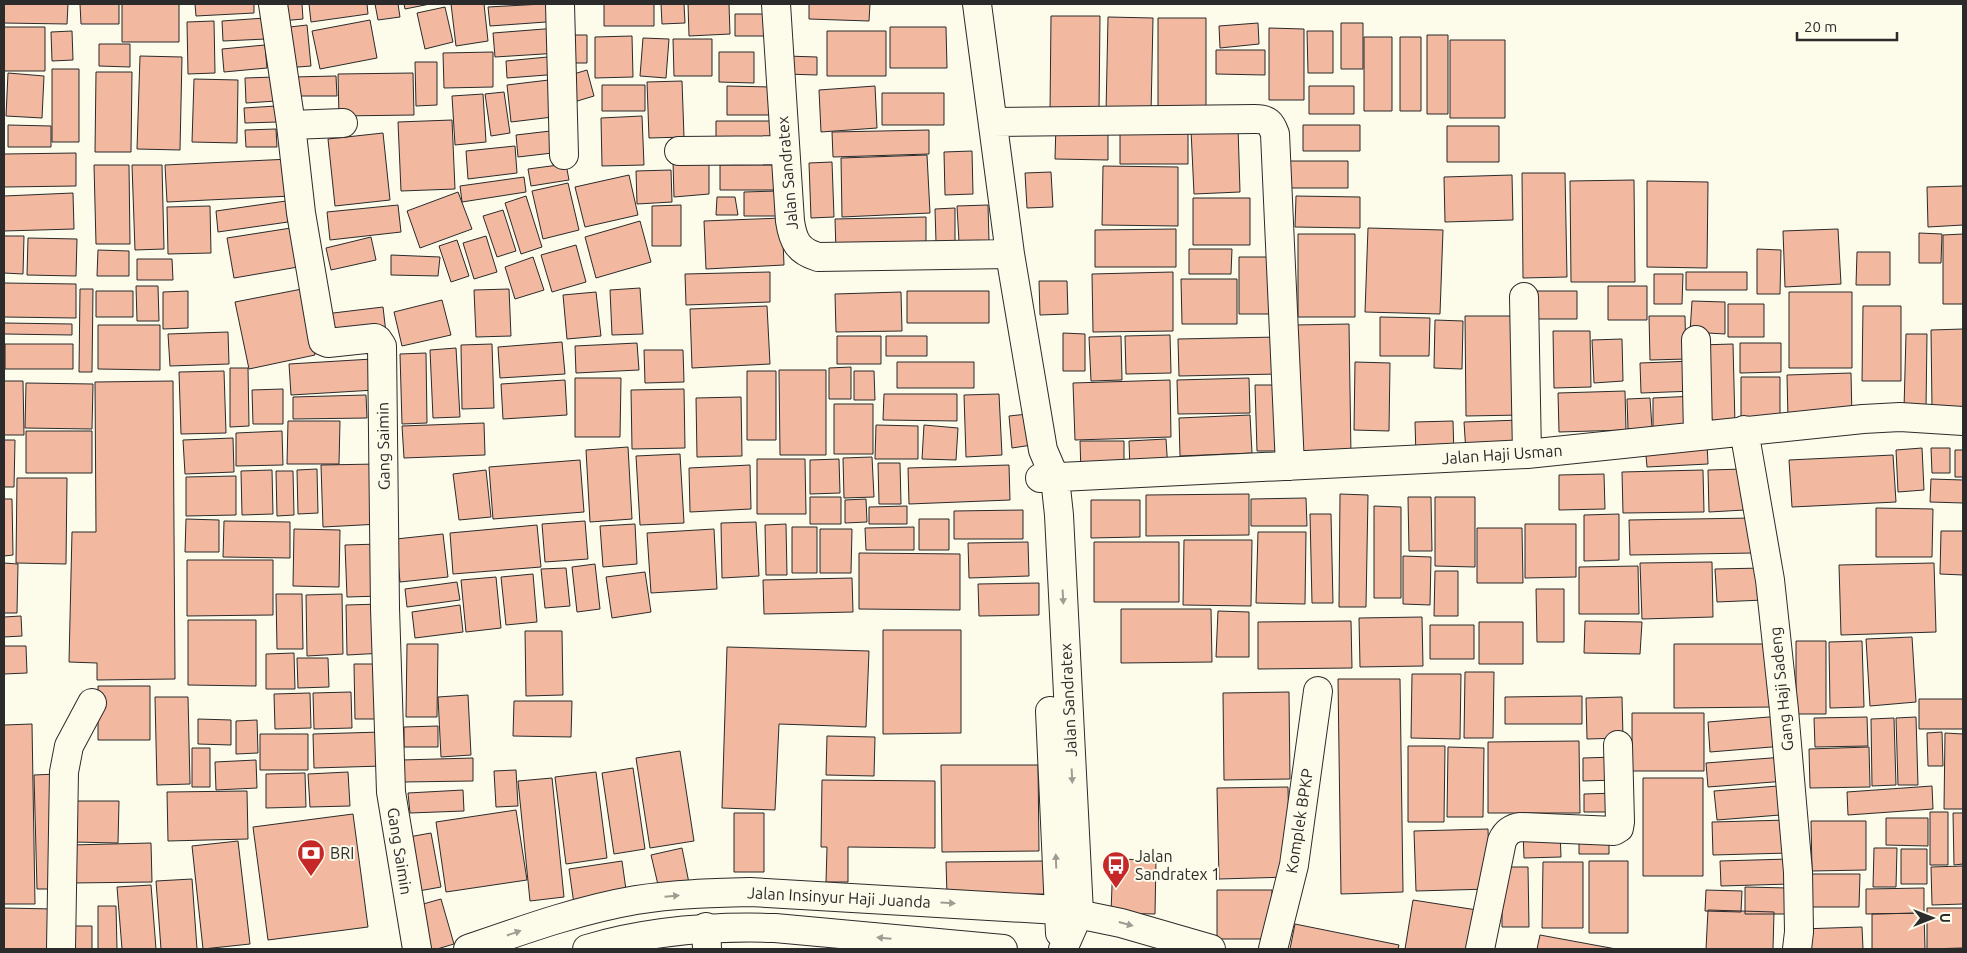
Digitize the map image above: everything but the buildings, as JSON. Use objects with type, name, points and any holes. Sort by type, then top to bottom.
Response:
[{"type":"main road","name":"Gang Saimin","points":[[273,4],[291,124],[301,213],[324,341],[332,343],[375,338],[382,346],[385,608],[391,792],[416,949]]},
{"type":"main road","points":[[560,4],[564,155]]},
{"type":"main road","name":"Jalan Sandratex","points":[[776,4],[792,235],[796,244],[808,254],[818,257],[1010,254]]},
{"type":"main road","name":"Jalan Sandratex","points":[[978,4],[1010,254],[1042,450],[1059,515],[1068,911],[1062,949]]},
{"type":"main road","points":[[992,122],[1255,119],[1269,121],[1275,134],[1290,466]]},
{"type":"main road","points":[[291,124],[343,123]]},
{"type":"main road","points":[[678,151],[785,150]]},
{"type":"main road","points":[[1524,298],[1526,454]]},
{"type":"main road","points":[[1696,340],[1698,435]]},
{"type":"main road","name":"Jalan Haji Usman","points":[[1048,478],[1526,454],[1744,430],[1891,417],[1963,421]]},
{"type":"main road","name":"Gang Haji Sadeng","points":[[1744,430],[1770,580],[1784,710],[1798,872],[1799,932],[1797,949]]},
{"type":"main road","name":"Komplek BPKP","points":[[1273,949],[1294,865],[1318,691]]},
{"type":"main road","points":[[61,949],[64,772],[70,746],[92,703]]},
{"type":"main road","points":[[1480,949],[1502,841],[1506,834],[1515,828],[1521,827],[1614,831],[1619,828],[1618,744]]},
{"type":"main road","name":"Jalan Insinyur Haji Juanda","points":[[468,949],[553,920],[596,908],[665,896],[707,893],[791,894],[1068,911],[1121,923],[1212,949]]},
{"type":"main road","points":[[587,949],[608,943],[706,938],[775,928],[1003,949]]},
{"type":"place","name":"BRI","points":[[311,877]]},
{"type":"place","name":"Jalan Sandratex 1","points":[[1116,889]]}]
